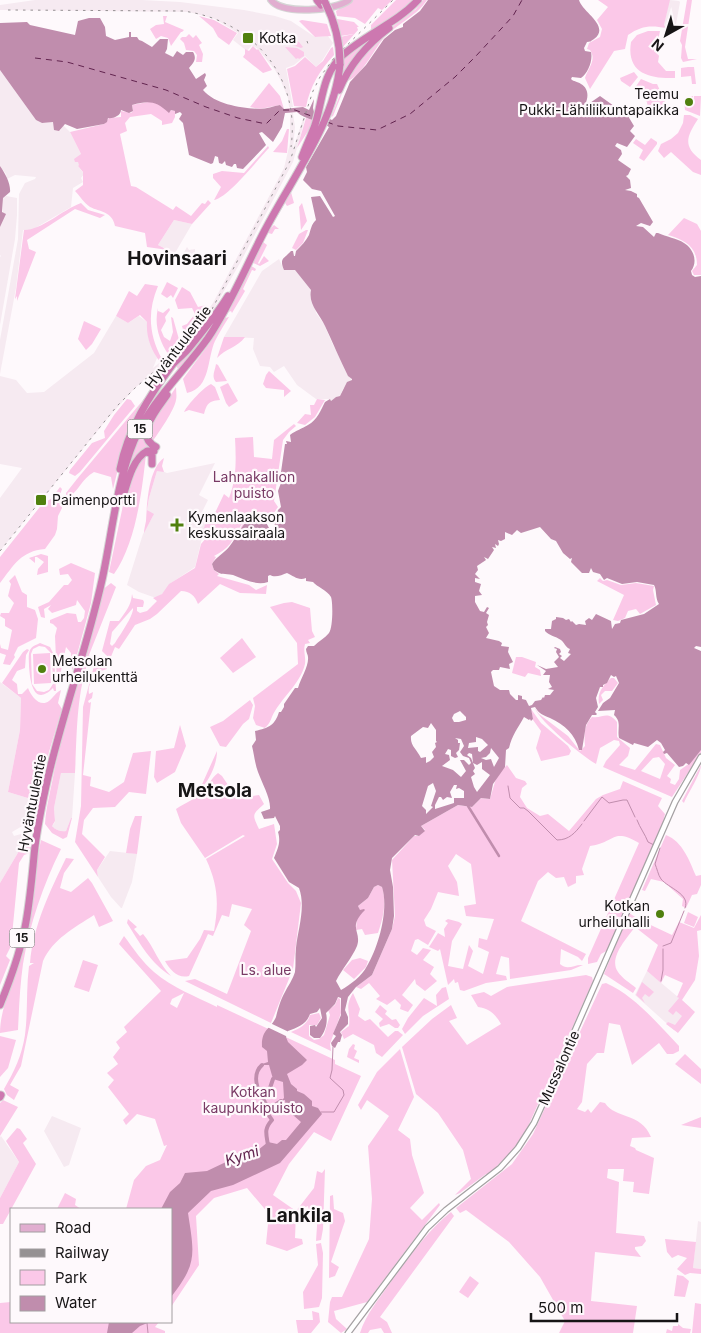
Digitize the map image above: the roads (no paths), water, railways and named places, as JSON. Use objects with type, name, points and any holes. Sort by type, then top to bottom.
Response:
[{"type":"highway","points":[[323,113],[333,106],[346,75],[357,57],[375,38],[411,11],[420,0]]},
{"type":"highway","points":[[323,113],[327,76],[337,60],[420,0]]},
{"type":"highway","name":"Hyväntuulentie","points":[[0,1005],[21,944],[33,869],[58,743],[93,619],[124,474],[138,434],[159,398],[196,354],[235,291],[319,125],[332,93],[338,64],[333,32],[328,17],[320,3]]},
{"type":"highway","name":"Hyväntuulentie","points":[[87,639],[118,485],[130,446],[145,414],[157,396],[206,336],[221,312],[269,216],[319,125]]},
{"type":"highway","points":[[110,546],[128,480],[138,459],[145,452],[155,449],[147,440],[148,426],[212,331]]},
{"type":"highway","points":[[145,452],[152,454],[152,464]]},
{"type":"main road","points":[[271,0],[274,4],[301,10],[320,3]]},
{"type":"main road","points":[[276,0],[282,3],[320,3],[326,9],[346,1]]},
{"type":"main road","name":"Mussalontie","points":[[348,1333],[427,1228],[446,1210],[500,1168],[523,1142],[539,1113],[675,802],[701,757]]},
{"type":"water","points":[[428,0],[579,0],[581,5],[598,24],[599,29],[598,34],[594,39],[587,42],[584,48],[585,51],[591,52],[591,63],[588,70],[581,78],[572,77],[571,79],[581,84],[586,90],[586,102],[580,110],[584,113],[587,105],[600,96],[628,116],[634,126],[630,131],[635,136],[627,147],[617,143],[615,146],[621,150],[622,154],[618,160],[631,169],[626,176],[630,180],[631,188],[625,190],[637,194],[653,222],[650,226],[641,223],[636,226],[643,227],[654,237],[658,233],[681,241],[690,249],[694,256],[692,275],[695,277],[701,276],[701,647],[696,646],[694,648],[701,651],[701,750],[689,765],[686,763],[679,767],[667,753],[664,754],[665,750],[657,740],[648,747],[634,743],[633,745],[619,738],[619,723],[614,715],[615,710],[598,711],[603,703],[610,698],[619,683],[616,676],[611,675],[607,683],[600,687],[596,698],[598,707],[595,712],[597,714],[592,715],[586,725],[582,750],[579,750],[575,739],[565,727],[541,714],[535,707],[531,708],[533,719],[531,721],[524,717],[515,732],[509,748],[506,750],[505,767],[493,784],[490,799],[481,798],[472,807],[458,805],[421,826],[425,831],[419,836],[415,835],[392,858],[390,870],[393,887],[394,916],[392,929],[372,975],[356,987],[348,997],[345,1010],[348,1024],[340,1032],[342,1035],[340,1042],[338,1042],[335,1048],[331,1043],[336,1036],[333,1034],[341,1015],[341,998],[338,997],[335,1004],[326,1013],[326,1026],[320,1038],[314,1038],[310,1035],[310,1026],[315,1025],[316,1027],[322,1018],[320,1008],[317,1012],[310,1014],[301,1025],[288,1031],[286,1037],[288,1042],[307,1060],[287,1074],[291,1084],[297,1091],[312,1101],[312,1106],[318,1108],[322,1114],[280,1163],[233,1185],[211,1191],[188,1213],[192,1238],[192,1257],[186,1275],[172,1296],[172,1208],[162,1208],[170,1192],[180,1183],[185,1173],[207,1171],[228,1161],[239,1162],[268,1142],[277,1144],[282,1140],[286,1140],[301,1122],[286,1109],[285,1100],[281,1101],[284,1098],[283,1082],[273,1079],[269,1065],[262,1065],[268,1062],[267,1051],[262,1047],[263,1036],[276,1017],[278,1008],[295,972],[302,903],[299,888],[289,882],[274,858],[279,845],[278,832],[280,826],[275,816],[274,818],[264,819],[261,812],[270,809],[270,805],[257,769],[252,746],[256,740],[255,731],[268,727],[276,720],[279,712],[281,712],[295,688],[298,688],[307,664],[306,649],[308,646],[314,646],[329,633],[332,621],[332,600],[327,592],[313,582],[306,581],[306,578],[298,579],[287,573],[276,576],[270,575],[268,576],[268,582],[255,583],[233,575],[219,573],[214,570],[212,564],[229,547],[253,514],[262,515],[269,528],[268,532],[273,532],[278,510],[281,507],[278,491],[283,482],[281,472],[286,441],[291,442],[290,435],[311,423],[325,402],[340,396],[347,382],[352,380],[348,376],[313,305],[311,290],[295,270],[284,270],[282,263],[283,259],[291,251],[293,251],[295,256],[296,251],[308,237],[316,220],[311,197],[320,196],[333,217],[335,216],[321,191],[312,189],[303,180],[307,172],[306,167],[329,127],[304,117],[297,112],[285,113],[282,127],[273,142],[262,132],[259,133],[266,145],[243,169],[237,168],[236,164],[232,167],[226,165],[225,161],[222,164],[219,163],[218,157],[215,156],[211,164],[189,155],[183,123],[179,119],[182,114],[180,112],[175,114],[175,111],[171,110],[169,113],[160,106],[151,103],[132,105],[133,111],[129,113],[121,110],[118,115],[108,118],[104,124],[77,129],[65,124],[59,131],[54,130],[53,122],[42,123],[36,120],[0,70],[0,23],[27,22],[30,25],[75,35],[78,21],[100,18],[105,27],[106,36],[115,40],[129,37],[129,32],[131,32],[131,37],[137,37],[152,47],[160,39],[168,39],[165,53],[173,57],[177,51],[183,55],[186,52],[193,52],[195,57],[189,68],[196,79],[205,73],[204,80],[207,86],[203,90],[215,99],[237,107],[253,109],[280,105],[284,109],[303,107],[309,110],[314,99],[314,112],[332,120],[336,116],[350,82],[366,65],[384,39],[395,30],[403,27],[403,24],[420,11]],"holes":[[[540,527],[551,539],[556,541],[563,553],[570,559],[572,558],[571,562],[582,573],[589,573],[591,568],[593,572],[600,574],[604,580],[607,578],[622,584],[637,582],[654,585],[659,604],[644,614],[621,620],[612,629],[611,621],[596,614],[592,620],[589,618],[585,621],[586,625],[576,625],[569,619],[556,617],[552,621],[551,629],[545,629],[545,631],[562,641],[570,649],[568,653],[571,654],[564,661],[560,658],[562,656],[559,654],[561,652],[560,649],[555,647],[559,657],[554,662],[558,667],[546,669],[537,665],[546,671],[543,675],[550,675],[549,682],[552,687],[548,689],[554,690],[550,695],[545,695],[544,698],[535,701],[529,706],[526,700],[522,699],[522,696],[518,695],[518,700],[516,700],[509,690],[500,690],[494,686],[491,672],[499,670],[500,667],[510,669],[509,664],[513,662],[508,652],[509,647],[501,646],[502,643],[499,641],[486,638],[489,633],[486,627],[489,615],[486,613],[489,608],[487,607],[484,612],[480,611],[475,602],[475,596],[482,595],[479,591],[481,584],[475,582],[475,578],[480,579],[475,574],[478,570],[477,566],[486,560],[484,557],[488,559],[494,550],[492,547],[496,548],[495,544],[498,546],[498,540],[505,539],[505,532],[512,535],[517,530],[521,533]],[[460,711],[466,717],[466,720],[454,722],[452,718],[454,714]],[[431,723],[436,730],[437,742],[432,752],[434,757],[426,763],[426,757],[421,758],[411,739],[411,736],[423,727],[428,728]],[[476,737],[482,739],[488,745],[480,752],[478,747],[468,748],[469,743],[476,742]],[[455,738],[461,739],[464,746],[460,752],[463,756],[469,758],[471,763],[469,765],[464,760],[460,760],[466,771],[461,777],[453,770],[442,766],[450,760],[449,755],[445,754],[448,749],[451,750],[451,756],[458,757],[456,753],[459,750],[460,743],[458,743],[458,740]],[[491,748],[499,758],[494,767],[491,759],[481,758],[486,757],[490,753]],[[469,753],[472,754],[473,763],[467,755]],[[482,762],[482,769],[490,775],[477,792],[471,777],[475,774],[473,763],[477,765]],[[433,783],[436,791],[431,806],[433,807],[426,814],[426,810],[422,806],[428,786]],[[454,785],[457,785],[456,789],[459,788],[464,791],[464,798],[454,798],[454,803],[435,809],[439,797],[443,800],[447,797],[452,798],[450,792]],[[378,885],[382,887],[384,906],[379,938],[371,958],[362,973],[341,990],[336,981],[357,946],[356,925],[365,910],[360,910],[358,906],[368,898],[374,887]]]},
{"type":"water","points":[[0,166],[10,186],[10,192],[3,198],[2,212],[6,214],[0,227]]},
{"type":"water","points":[[109,1323],[148,1323],[140,1326],[132,1333],[107,1333]]},
{"type":"waterway","points":[[508,786],[510,798],[520,808],[528,811],[557,840],[565,839],[582,824]]},
{"type":"waterway","points":[[584,821],[602,797],[609,803],[627,800],[635,817]]},
{"type":"waterway","points":[[468,806],[499,856]]},
{"type":"waterway","points":[[637,820],[648,842],[654,845]]},
{"type":"waterway","points":[[660,848],[655,864],[659,876],[682,895],[686,903],[685,908]]},
{"type":"waterway","points":[[663,946],[671,943],[684,911]]},
{"type":"waterway","points":[[661,981],[663,949]]},
{"type":"waterway","points":[[321,1112],[334,1112],[344,1095],[343,1090],[330,1078],[333,1047]]},
{"type":"waterway","points":[[262,1065],[257,1072],[256,1080],[261,1096],[269,1106],[268,1114],[272,1120],[266,1131],[268,1145]]},
{"type":"waterway","points":[[263,1097],[270,1088],[273,1079]]},
{"type":"waterway","points":[[268,1110],[281,1101]]},
{"type":"waterway","points":[[147,1323],[148,1333]]},
{"type":"railway","points":[[0,551],[117,406],[177,352],[211,311],[290,161],[313,91],[320,77],[334,58],[393,0]]},
{"type":"railway","points":[[8,10],[183,11],[208,17],[230,26],[250,39],[267,56],[279,75],[288,97],[292,121],[291,147]]},
{"type":"railway","points":[[307,41],[309,47]]},
{"type":"place","name":"Kotka","points":[[248,38]]},
{"type":"place","name":"Teemu Pukki-Lähiliikuntapaikka","points":[[689,102]]},
{"type":"place","name":"Paimenportti","points":[[41,500]]},
{"type":"place","name":"Kymenlaakson keskussairaala","points":[[177,525]]},
{"type":"place","name":"Metsolan urheilukenttä","points":[[42,669]]},
{"type":"place","name":"Kotkan urheiluhalli","points":[[660,914]]},
{"type":"district","name":"Hovinsaari","points":[[177,258]]},
{"type":"district","name":"Metsola","points":[[215,790]]},
{"type":"district","name":"Lankila","points":[[299,1215]]},
{"type":"park label","name":"Lahnakallion puisto","points":[[254,486]]},
{"type":"park label","name":"Ls. alue","points":[[266,970]]},
{"type":"park label","name":"Kotkan kaupunkipuisto","points":[[253,1100]]},
{"type":"water label","name":"Kymi","points":[[242,1156]]}]
